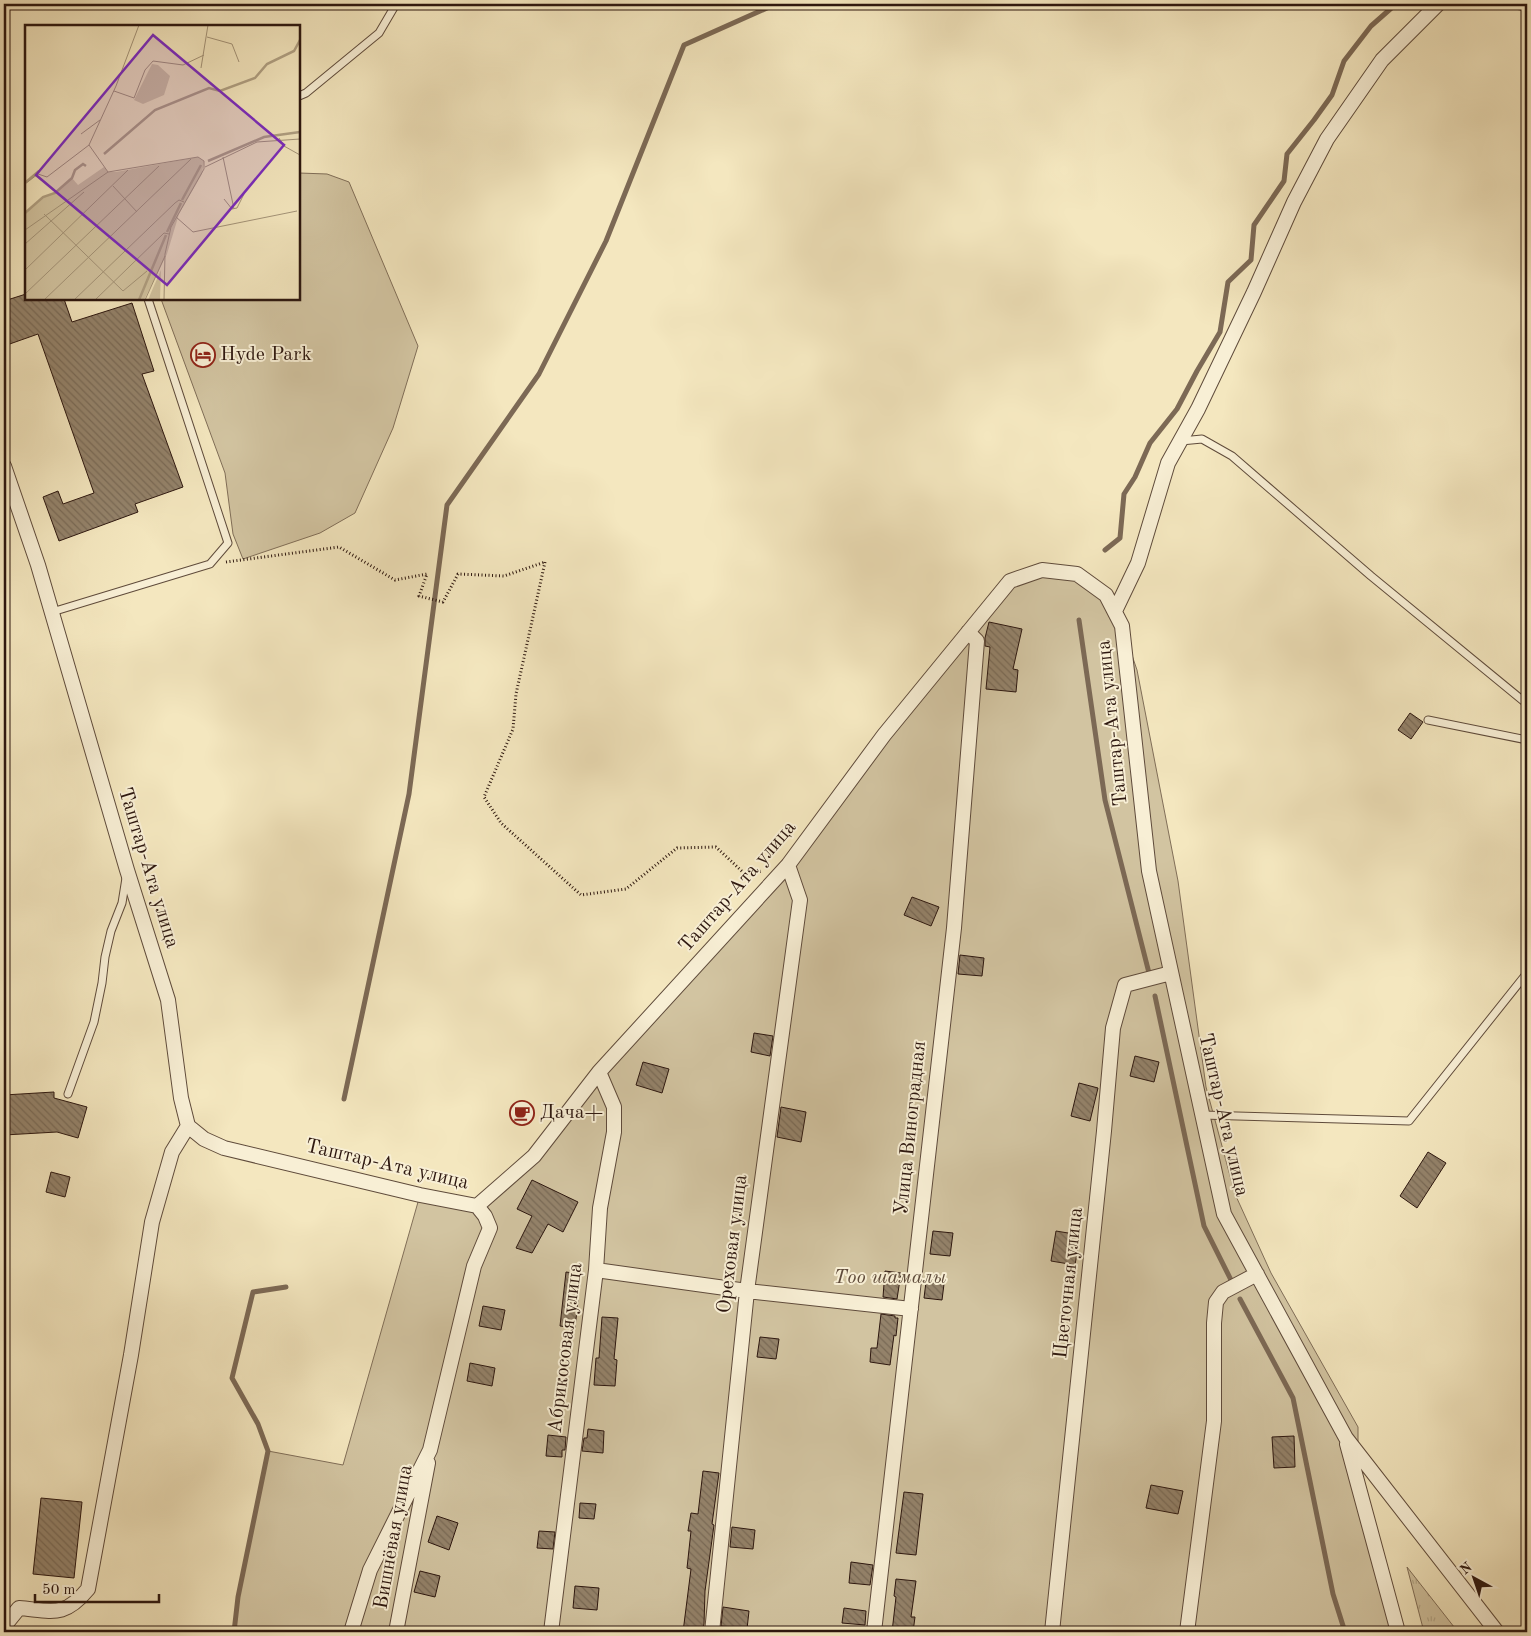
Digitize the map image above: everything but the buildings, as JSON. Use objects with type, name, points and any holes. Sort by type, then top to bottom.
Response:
[{"type":"street","points":[[1114,611],[1138,563],[1168,463],[1198,409],[1254,292],[1294,202],[1327,139],[1382,60],[1438,4]]},
{"type":"street","name":"Таштар-Ата улица","points":[[4,466],[38,565],[127,870],[168,1000],[181,1098],[188,1126],[204,1139],[224,1148],[420,1195],[477,1206],[534,1156],[599,1072],[788,865],[884,735],[1010,581],[1042,570],[1077,574],[1106,595],[1122,626],[1149,871],[1224,1214],[1346,1438]]},
{"type":"street","name":"Улица Виноградная","points":[[874,1632],[954,918],[977,641],[968,632]]},
{"type":"street","name":"Ореховая улица","points":[[712,1632],[747,1291],[800,900],[788,865]]},
{"type":"street","name":"Цветочная улица","points":[[1052,1632],[1113,1028],[1125,985],[1171,973]]},
{"type":"street","name":"Абрикосовая улица","points":[[551,1632],[596,1270],[600,1208],[614,1132],[614,1107],[599,1072]]},
{"type":"street","points":[[4,1632],[6,1624],[19,1608],[60,1611],[76,1603],[88,1589],[131,1355],[152,1222],[172,1152],[188,1126]]},
{"type":"street","points":[[351,1632],[370,1570],[430,1450],[474,1266],[490,1228],[485,1216],[477,1206]]},
{"type":"street","points":[[596,1270],[747,1291],[910,1309]]},
{"type":"street","points":[[1187,1632],[1214,1421],[1214,1323],[1216,1302],[1223,1292],[1258,1274]]},
{"type":"street","points":[[1346,1438],[1398,1632]]},
{"type":"street","points":[[1346,1438],[1497,1632]]},
{"type":"street","name":"Вишнёвая улица","points":[[396,1632],[430,1450]]},
{"type":"lane","points":[[300,96],[306,93],[378,33],[396,4]]},
{"type":"lane","points":[[1510,4],[1527,7]]},
{"type":"lane","points":[[52,612],[210,564],[228,543],[148,300]]},
{"type":"lane","points":[[1180,441],[1202,439],[1232,456],[1371,576],[1527,704]]},
{"type":"lane","points":[[1428,720],[1527,740]]},
{"type":"lane","points":[[68,1094],[94,1022],[105,957],[111,931],[122,904],[127,870]]},
{"type":"lane","points":[[1202,1115],[1409,1121],[1527,973]]},
{"type":"path","points":[[210,564],[339,547],[395,580],[427,574],[419,596],[443,602],[458,574],[504,576],[545,562],[516,694],[514,729],[484,798],[501,823],[582,895],[626,889],[677,848],[716,847],[746,875],[763,871]]},
{"type":"green space","points":[[300,173],[327,174],[349,182],[418,346],[393,428],[355,513],[320,533],[243,559],[233,534],[225,473],[161,300],[300,300]]},
{"type":"green space","name":"Тоо шамалы","points":[[1042,570],[1077,574],[1106,595],[1122,626],[1137,670],[1178,881],[1206,1087],[1235,1194],[1271,1273],[1358,1427],[1358,1505],[1392,1632],[234,1632],[238,1597],[268,1451],[343,1465],[420,1195],[477,1206],[534,1156],[788,865],[1010,581]]},
{"type":"green space","points":[[1407,1567],[1458,1632],[1424,1632]]},
{"type":"waterway","points":[[344,1099],[409,794],[447,505],[539,374],[606,241],[684,45],[776,4]]},
{"type":"waterway","points":[[1105,550],[1120,538],[1124,494],[1135,477],[1150,443],[1177,409],[1220,332],[1228,282],[1251,260],[1254,225],[1284,181],[1287,154],[1332,95],[1344,61],[1371,26],[1396,4]]},
{"type":"waterway","points":[[1079,620],[1105,800],[1149,973]]},
{"type":"waterway","points":[[1155,996],[1204,1226],[1232,1282]]},
{"type":"waterway","points":[[234,1632],[238,1597],[268,1451],[258,1424],[232,1378],[253,1292],[286,1287]]},
{"type":"waterway","points":[[1240,1299],[1293,1398],[1333,1594],[1345,1632]]},
{"type":"place","name":"Hyde Park","points":[[203,355]]},
{"type":"place","name":"Дача+","points":[[522,1113]]}]
